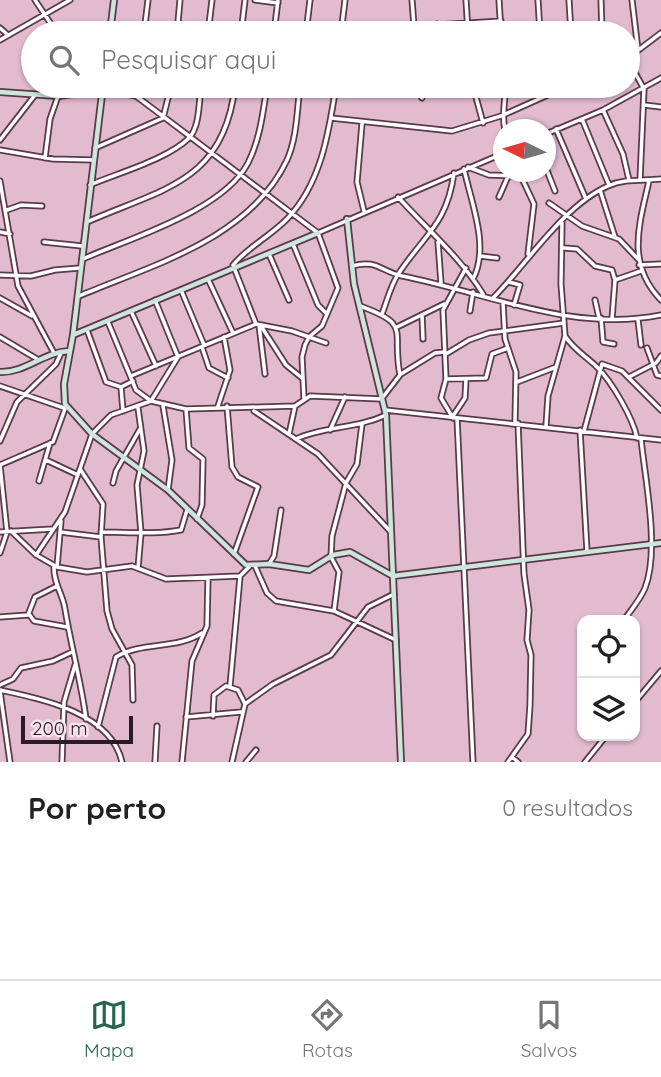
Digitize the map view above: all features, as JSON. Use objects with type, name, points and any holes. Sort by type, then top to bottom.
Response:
[{"type":"street","points":[[35,0],[49,21]]},
{"type":"street","points":[[34,21],[70,0]]},
{"type":"street","points":[[111,21],[114,0]]},
{"type":"street","points":[[145,21],[148,0]]},
{"type":"street","points":[[178,21],[180,0]]},
{"type":"street","points":[[209,21],[212,0]]},
{"type":"street","points":[[242,21],[245,0]]},
{"type":"street","points":[[255,0],[278,1],[276,21]]},
{"type":"street","points":[[307,21],[310,0]]},
{"type":"street","points":[[342,21],[345,0]]},
{"type":"street","points":[[412,0],[414,21]]},
{"type":"street","points":[[466,0],[467,21]]},
{"type":"street","points":[[499,0],[500,21]]},
{"type":"street","points":[[538,0],[539,21]]},
{"type":"street","points":[[569,0],[570,21]]},
{"type":"street","points":[[601,0],[602,21]]},
{"type":"street","points":[[632,0],[635,21]]},
{"type":"street","points":[[0,28],[8,35]]},
{"type":"street","points":[[0,40],[21,28]]},
{"type":"street","points":[[640,49],[661,33]]},
{"type":"street","points":[[640,91],[661,78]]},
{"type":"street","points":[[640,82],[644,89],[640,180]]},
{"type":"street","points":[[0,92],[21,94]]},
{"type":"street","points":[[0,140],[33,98]]},
{"type":"street","points":[[45,158],[50,119],[57,98]]},
{"type":"street","points":[[0,553],[9,532],[0,465],[55,439],[65,407],[64,384],[73,335],[102,98]]},
{"type":"street","points":[[138,98],[318,233],[338,284],[327,314],[320,328],[309,337],[302,357],[304,398]]},
{"type":"street","points":[[163,118],[168,98]]},
{"type":"street","points":[[90,185],[163,154],[190,137],[198,98]]},
{"type":"street","points":[[85,223],[181,181],[214,154],[226,130],[233,98]]},
{"type":"street","points":[[81,260],[194,210],[240,175],[258,139],[265,98]]},
{"type":"street","points":[[77,296],[200,244],[229,227],[264,193],[287,159],[298,98]]},
{"type":"street","points":[[233,268],[237,260],[292,214],[325,150],[334,98]]},
{"type":"street","points":[[476,98],[483,123]]},
{"type":"street","points":[[502,119],[506,98]]},
{"type":"street","points":[[331,118],[452,131],[483,123],[539,98]]},
{"type":"street","points":[[586,199],[556,129],[626,98]]},
{"type":"street","points":[[506,101],[512,110]]},
{"type":"street","points":[[644,106],[661,107]]},
{"type":"street","points":[[603,110],[623,154],[629,180]]},
{"type":"street","points":[[96,148],[163,118]]},
{"type":"street","points":[[581,118],[609,186]]},
{"type":"street","points":[[362,123],[357,182],[364,211]]},
{"type":"street","points":[[0,150],[45,158],[94,160]]},
{"type":"street","points":[[73,335],[493,157]]},
{"type":"street","points":[[466,168],[493,175]]},
{"type":"street","points":[[466,168],[480,256],[473,279]]},
{"type":"street","points":[[382,314],[397,275],[431,233],[448,205],[454,173]]},
{"type":"street","points":[[493,298],[528,256],[586,199],[609,186],[629,180],[661,179]]},
{"type":"street","points":[[0,181],[8,210],[15,276],[54,353]]},
{"type":"street","points":[[649,181],[640,220],[638,259],[649,287],[661,300]]},
{"type":"street","points":[[499,197],[506,182]]},
{"type":"street","points":[[524,182],[534,204],[528,256]]},
{"type":"street","points":[[551,182],[555,191]]},
{"type":"street","points":[[600,190],[615,237]]},
{"type":"street","points":[[398,197],[438,242],[466,268],[483,294]]},
{"type":"street","points":[[548,203],[567,219],[615,237],[638,259]]},
{"type":"street","points":[[8,210],[21,205],[42,206]]},
{"type":"street","points":[[347,219],[358,305],[385,412],[401,762]]},
{"type":"street","points":[[546,426],[548,396],[565,336],[561,284],[564,248],[562,223]]},
{"type":"street","points":[[0,232],[10,234]]},
{"type":"street","points":[[44,242],[82,246]]},
{"type":"street","points":[[438,242],[441,283]]},
{"type":"street","points":[[292,244],[318,304],[327,314]]},
{"type":"street","points":[[564,248],[583,251],[595,266],[612,270],[615,280],[612,319]]},
{"type":"street","points":[[268,252],[289,300]]},
{"type":"street","points":[[480,256],[497,258]]},
{"type":"street","points":[[352,266],[369,262],[397,275],[441,283],[483,294],[503,303],[564,317],[638,320],[659,316],[661,323]]},
{"type":"street","points":[[615,280],[640,268],[661,264]]},
{"type":"street","points":[[0,275],[15,276],[80,268]]},
{"type":"street","points":[[233,268],[259,325],[286,365],[302,378]]},
{"type":"street","points":[[466,268],[444,304],[446,379],[440,398],[454,417],[473,762]]},
{"type":"street","points":[[208,279],[233,333]]},
{"type":"street","points":[[509,282],[520,285],[514,305]]},
{"type":"street","points":[[181,290],[203,345],[209,368],[228,378]]},
{"type":"street","points":[[470,311],[473,292]]},
{"type":"street","points":[[0,298],[34,317]]},
{"type":"street","points":[[155,300],[178,357]]},
{"type":"street","points":[[595,300],[603,342],[614,344]]},
{"type":"street","points":[[503,303],[504,331],[517,382],[524,560],[529,610],[527,640],[531,655],[529,728],[508,762]]},
{"type":"street","points":[[397,327],[444,304]]},
{"type":"street","points":[[358,305],[382,314],[397,327],[400,375]]},
{"type":"street","points":[[131,311],[156,366]]},
{"type":"street","points":[[422,315],[423,339]]},
{"type":"street","points":[[638,320],[641,345]]},
{"type":"street","points":[[108,322],[140,394],[151,401],[163,406],[186,409],[218,406],[253,409],[295,407]]},
{"type":"street","points":[[383,398],[400,375],[435,353],[445,353],[469,340],[504,331],[564,323]]},
{"type":"street","points":[[259,325],[265,374]]},
{"type":"street","points":[[121,387],[156,366],[233,333],[259,325],[326,343]]},
{"type":"street","points":[[87,330],[106,382],[121,387]]},
{"type":"street","points":[[565,336],[577,351],[599,368],[634,422],[639,438],[650,543],[649,575],[645,589],[627,615]]},
{"type":"street","points":[[0,337],[37,359]]},
{"type":"street","points":[[218,406],[230,370],[224,337]]},
{"type":"street","points":[[446,379],[486,378],[492,354],[508,348]]},
{"type":"street","points":[[647,348],[653,365],[661,376]]},
{"type":"street","points":[[0,372],[14,371],[37,359],[69,351]]},
{"type":"street","points":[[0,441],[23,393],[56,364],[62,352]]},
{"type":"street","points":[[629,377],[653,365],[661,356]]},
{"type":"street","points":[[86,719],[65,607],[57,586],[56,567],[61,521],[92,434],[107,417],[138,408],[151,401],[178,357]]},
{"type":"street","points":[[587,551],[582,430],[599,368],[604,364],[629,377],[661,410]]},
{"type":"street","points":[[517,382],[557,367]]},
{"type":"street","points":[[454,417],[465,398],[466,379]]},
{"type":"street","points":[[0,386],[65,407],[122,459],[168,490],[234,554],[252,566],[267,593],[276,601],[334,611],[396,640]]},
{"type":"street","points":[[121,387],[123,411]]},
{"type":"street","points":[[330,430],[345,397]]},
{"type":"street","points":[[289,435],[295,407],[304,398],[383,398]]},
{"type":"street","points":[[163,406],[172,460],[168,490]]},
{"type":"street","points":[[227,406],[232,467],[238,477],[258,487],[234,554]]},
{"type":"street","points":[[138,408],[144,452],[140,472],[138,522],[141,533],[138,568]]},
{"type":"street","points":[[186,409],[189,448],[203,459],[202,505],[197,519]]},
{"type":"street","points":[[253,409],[318,454],[375,519],[390,531]]},
{"type":"street","points":[[296,439],[311,432],[362,424],[385,412],[517,423],[661,440]]},
{"type":"street","points":[[334,611],[339,572],[331,556],[332,536],[346,483],[357,464],[362,424]]},
{"type":"street","points":[[113,483],[122,459],[141,427]]},
{"type":"street","points":[[39,481],[50,443]]},
{"type":"street","points":[[46,460],[78,475]]},
{"type":"street","points":[[80,469],[103,504],[103,570],[110,623],[132,665],[133,700]]},
{"type":"street","points":[[60,532],[101,535],[118,530],[141,533],[181,530],[187,510]]},
{"type":"street","points":[[269,564],[274,556],[281,510]]},
{"type":"street","points":[[36,555],[61,521]]},
{"type":"street","points":[[0,532],[53,529]]},
{"type":"street","points":[[9,532],[36,555],[56,567],[87,572],[125,566],[166,579],[240,576],[252,566],[269,564],[309,570],[331,556],[345,552],[359,555],[393,576],[661,542]]},
{"type":"street","points":[[230,686],[240,576]]},
{"type":"street","points":[[182,762],[192,661],[207,626],[208,578]]},
{"type":"street","points":[[29,614],[35,597],[57,586]]},
{"type":"street","points":[[232,762],[241,712],[245,705],[273,684],[331,655],[356,619],[372,603],[394,594]]},
{"type":"street","points":[[0,617],[18,618],[29,614]]},
{"type":"street","points":[[29,614],[34,621],[67,627]]},
{"type":"street","points":[[98,727],[116,657],[168,646],[204,632]]},
{"type":"street","points":[[0,688],[10,682],[20,668],[53,661],[72,652]]},
{"type":"street","points":[[62,762],[67,684],[75,665]]},
{"type":"street","points":[[640,696],[661,671]]},
{"type":"street","points":[[213,716],[214,695],[218,690],[230,686],[239,690],[245,705]]},
{"type":"street","points":[[0,688],[64,708],[86,719],[115,743],[122,762]]},
{"type":"street","points":[[0,688],[10,762]]},
{"type":"street","points":[[186,717],[241,712]]},
{"type":"street","points":[[155,762],[157,726]]},
{"type":"street","points":[[585,762],[602,741]]},
{"type":"street","points":[[246,762],[256,750]]},
{"type":"street","points":[[512,757],[518,762]]}]
